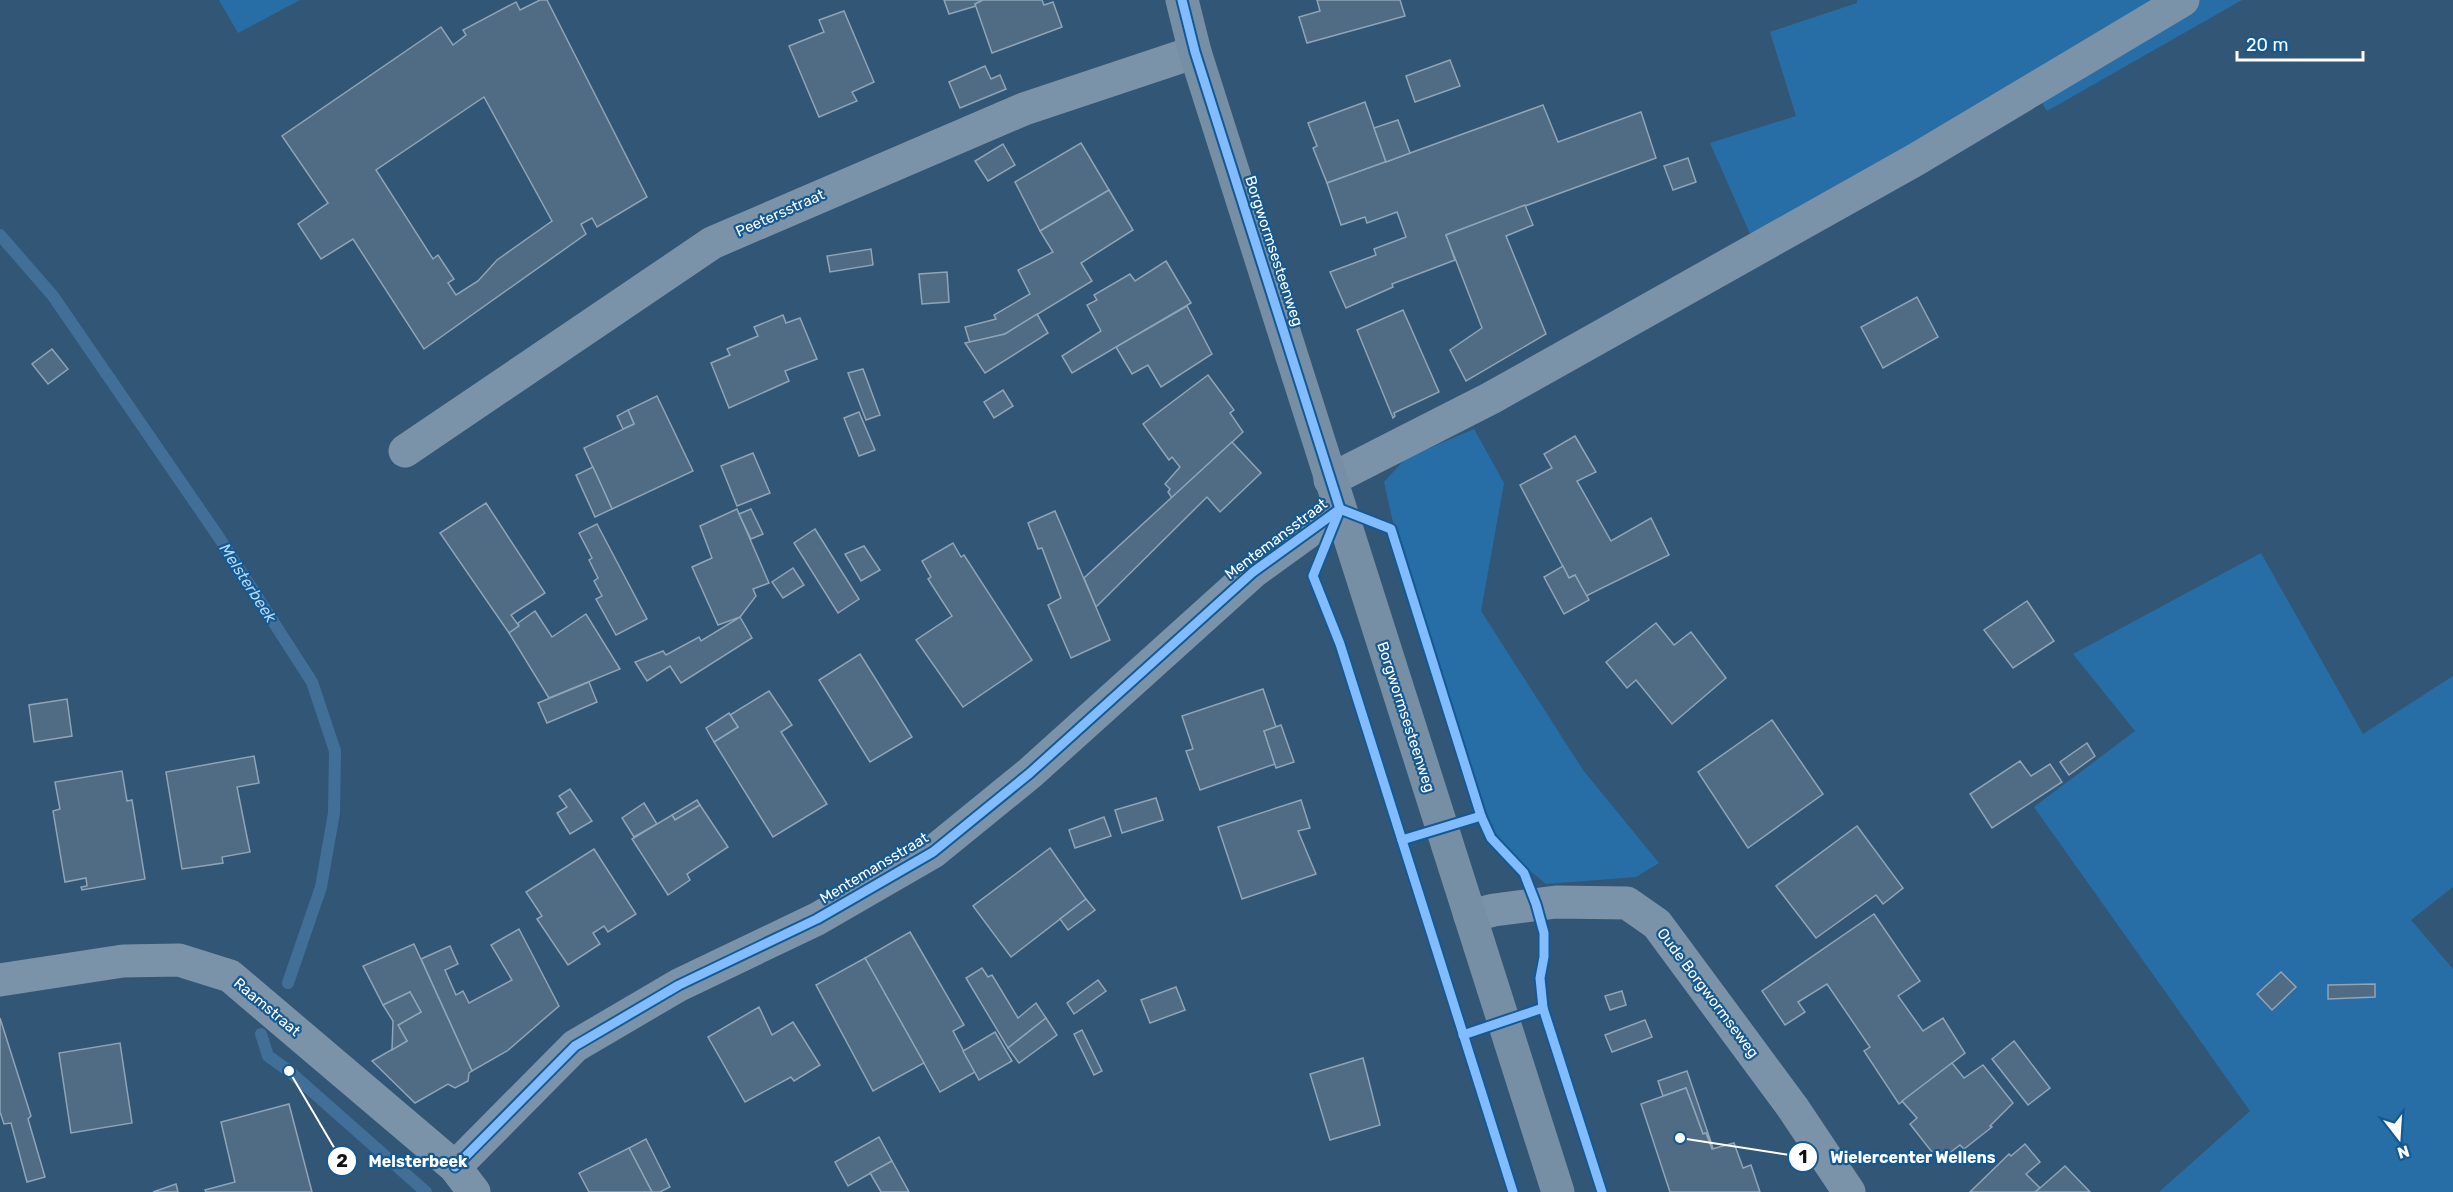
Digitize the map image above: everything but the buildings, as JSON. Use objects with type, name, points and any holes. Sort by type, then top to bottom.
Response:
[{"type":"main road","name":"Borgwormsesteenweg","points":[[1182,0],[1195,52],[1558,1192]]},
{"type":"street","name":"Mentemansstraat","points":[[464,1180],[576,1046],[679,985],[817,919],[933,852],[1030,772],[1253,572],[1335,495],[1491,398],[1884,177],[2183,0]]},
{"type":"street","name":"Peetersstraat","points":[[405,451],[712,243],[877,170],[1024,109],[1195,52]]},
{"type":"street","name":"Oude Borgwormseweg","points":[[1470,916],[1494,910],[1556,902],[1627,903],[1657,924],[1794,1107],[1849,1192]]},
{"type":"street","name":"Raamstraat","points":[[0,980],[123,961],[179,960],[230,975],[464,1180]]},
{"type":"shaded area","points":[[219,0],[300,0],[238,33]]},
{"type":"shaded area","points":[[1857,0],[2242,0],[2047,111],[2029,82],[1751,236],[1710,143],[1796,116],[1770,32],[1857,3]]},
{"type":"shaded area","points":[[1474,429],[1504,483],[1481,611],[1583,770],[1659,863],[1636,877],[1546,884],[1500,846],[1482,806],[1392,518],[1384,482],[1406,458]]},
{"type":"shaded area","points":[[2261,553],[2363,734],[2453,676],[2453,887],[2411,920],[2453,969],[2453,1192],[2159,1192],[2250,1111],[2034,807],[2135,731],[2073,654]]},
{"type":"waterway","name":"Melsterbeek","points":[[0,235],[53,296],[218,536],[312,682],[335,751],[334,813],[321,887],[288,983]]},
{"type":"waterway","name":"Melsterbeek","points":[[261,1034],[268,1056],[289,1071],[426,1192]]},
{"type":"cycle path","points":[[1182,0],[1195,52],[1340,509]]},
{"type":"cycle path","points":[[1340,509],[1391,529],[1481,816],[1491,838],[1524,873],[1536,904],[1544,933],[1544,957],[1540,978],[1543,1008],[1602,1192]]},
{"type":"cycle path","points":[[1340,509],[1313,576],[1340,644],[1513,1192]]},
{"type":"cycle path","points":[[455,1167],[575,1046],[679,985],[817,919],[933,852],[1030,773],[1253,572],[1340,509]]},
{"type":"cycle path","points":[[1402,840],[1481,816]]},
{"type":"cycle path","points":[[1463,1035],[1543,1008]]},
{"type":"place","name":"Melsterbeek","points":[[289,1071]]},
{"type":"place","name":"Wielercenter Wellens","points":[[1680,1138]]}]
